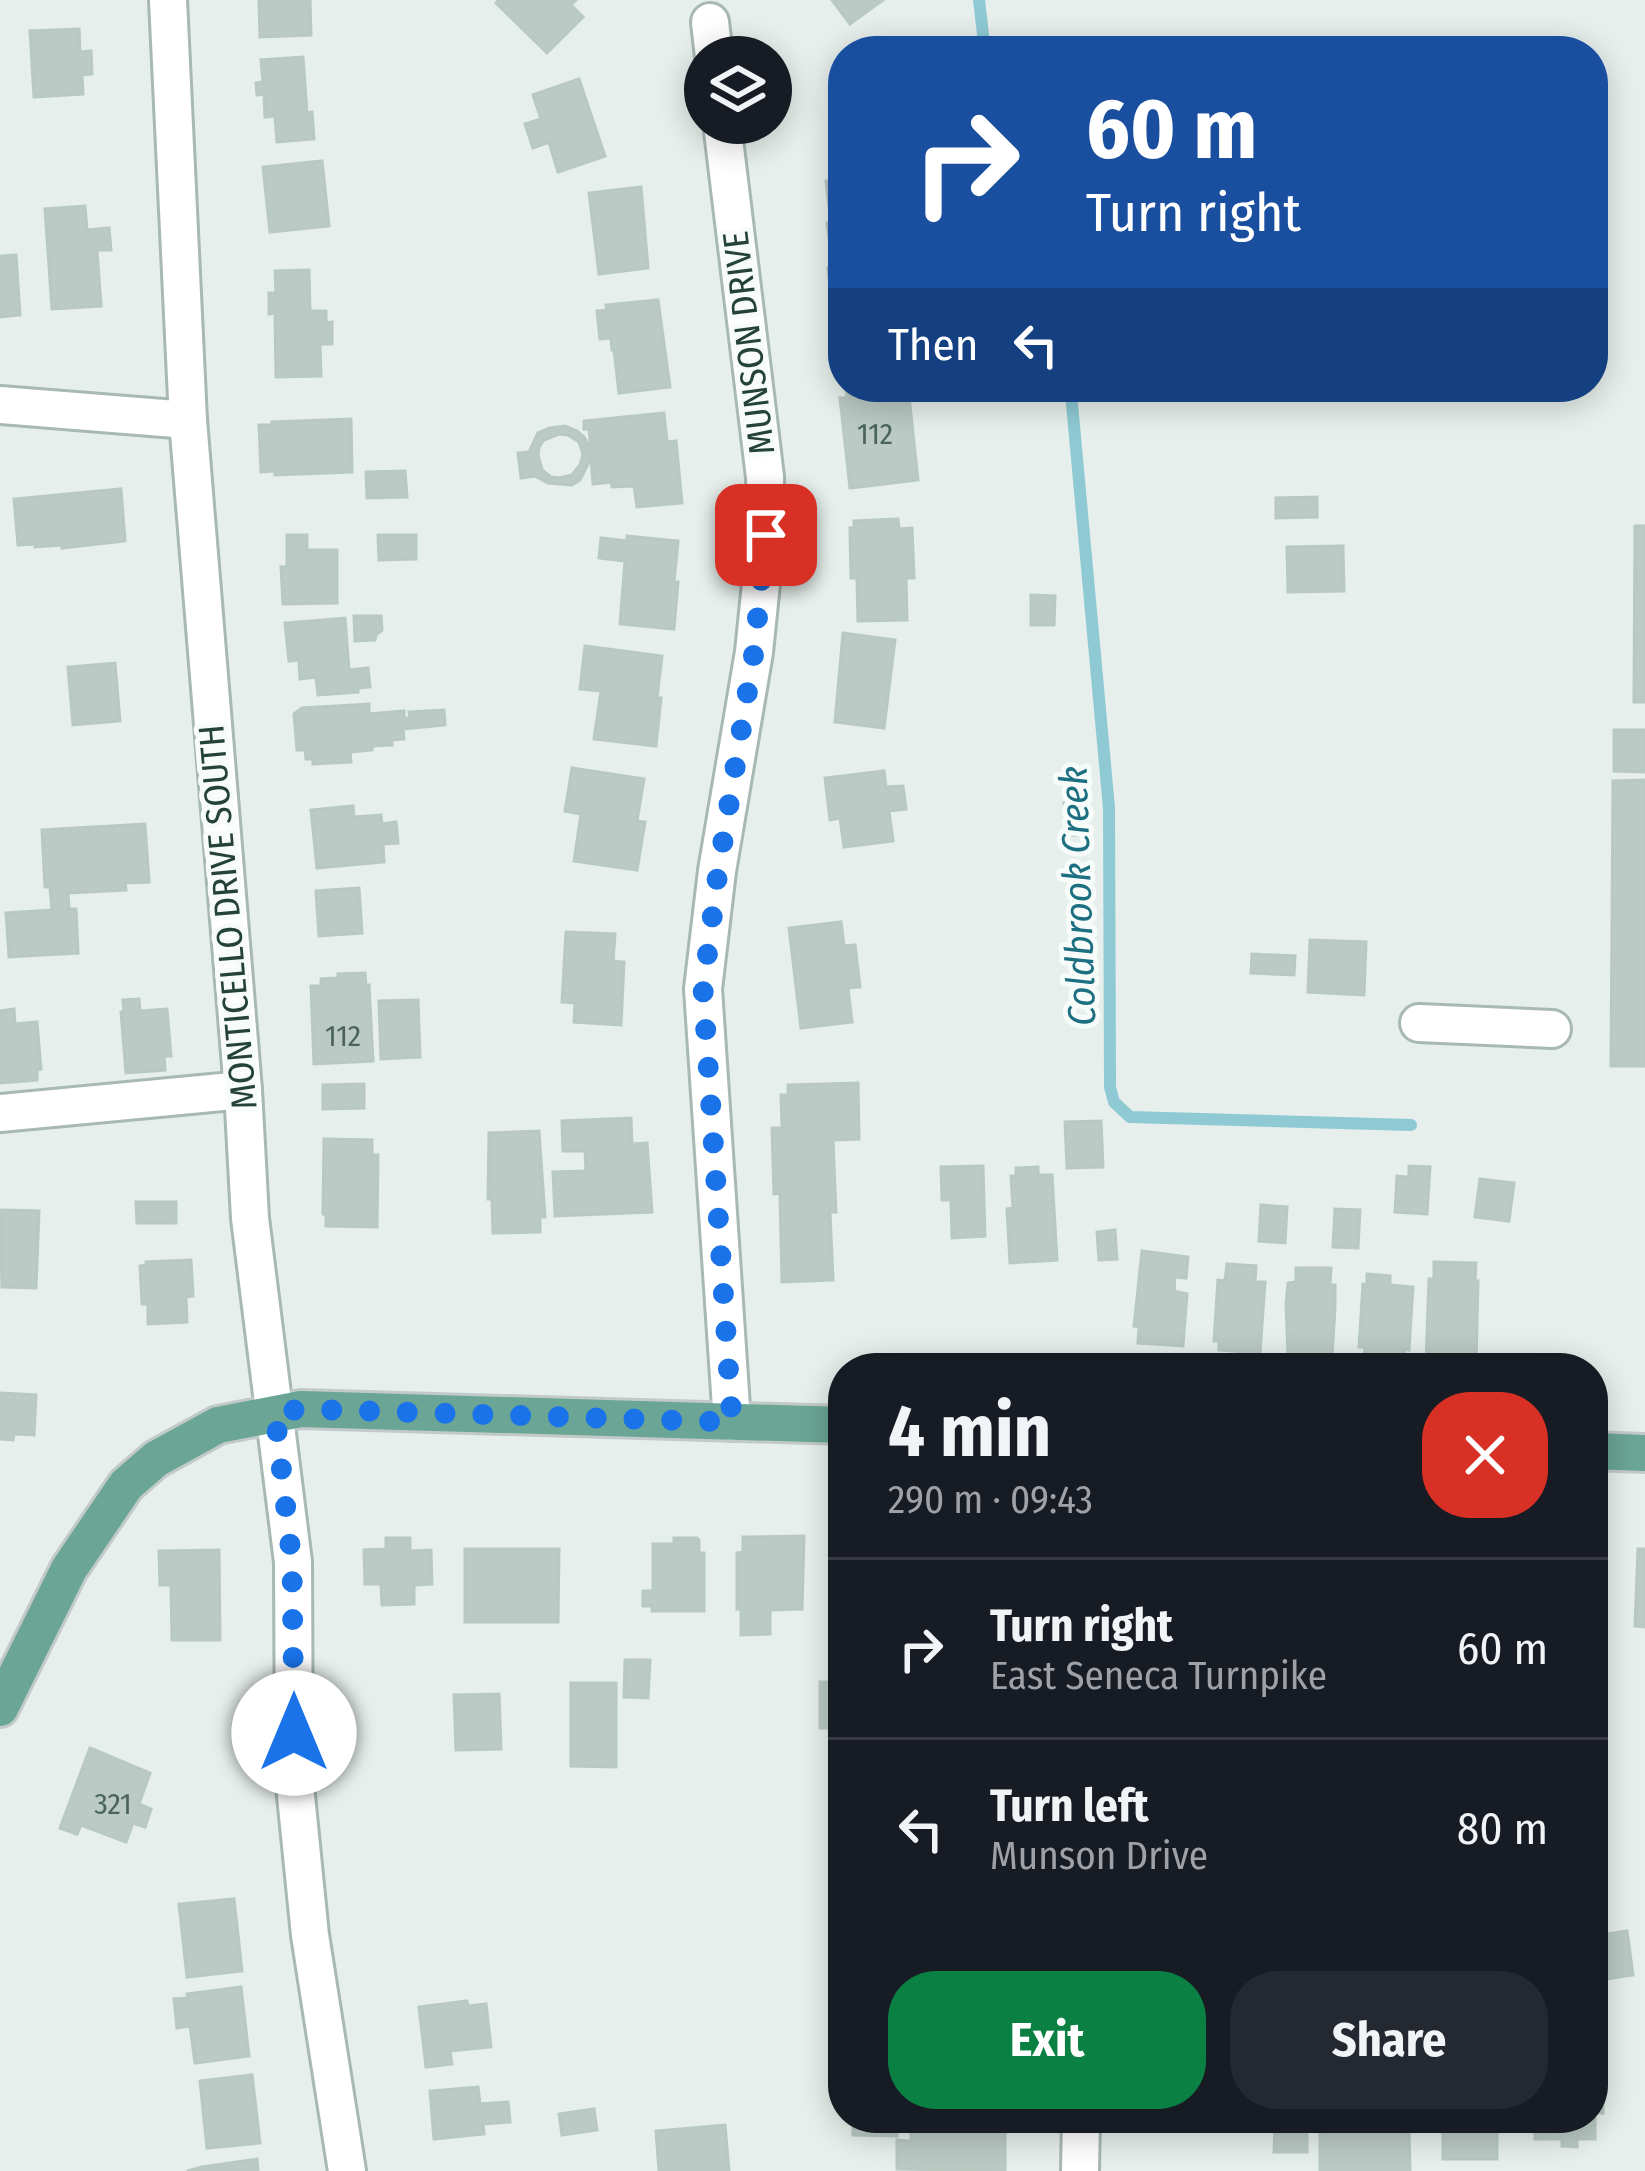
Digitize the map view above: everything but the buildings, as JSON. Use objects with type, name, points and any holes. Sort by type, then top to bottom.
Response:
[{"type":"main road","points":[[0,1708],[69,1569],[126,1485],[156,1459],[218,1425],[301,1409],[828,1425]]},
{"type":"main road","points":[[1608,1452],[1645,1453]]},
{"type":"street","name":"MONTICELLO DRIVE SOUTH","points":[[168,0],[188,420],[250,1218],[292,1562],[294,1776],[310,1935],[347,2171]]},
{"type":"street","name":"MUNSON DRIVE","points":[[725,144],[765,477],[766,535],[754,652],[703,989],[732,1422]]},
{"type":"street","points":[[0,405],[188,420]]},
{"type":"street","points":[[1419,1023],[1552,1029]]},
{"type":"street","points":[[0,1113],[243,1090]]},
{"type":"street","points":[[1080,2171],[1081,2133]]},
{"type":"waterway","name":"Coldbrook Creek","points":[[979,0],[983,36]]},
{"type":"waterway","name":"Coldbrook Creek","points":[[1072,402],[1109,808],[1110,1087],[1114,1102],[1130,1117],[1411,1125]]},
{"type":"route","points":[[294,1733],[292,1562],[275,1413],[301,1409],[732,1422],[703,989],[754,652],[766,535]]}]
